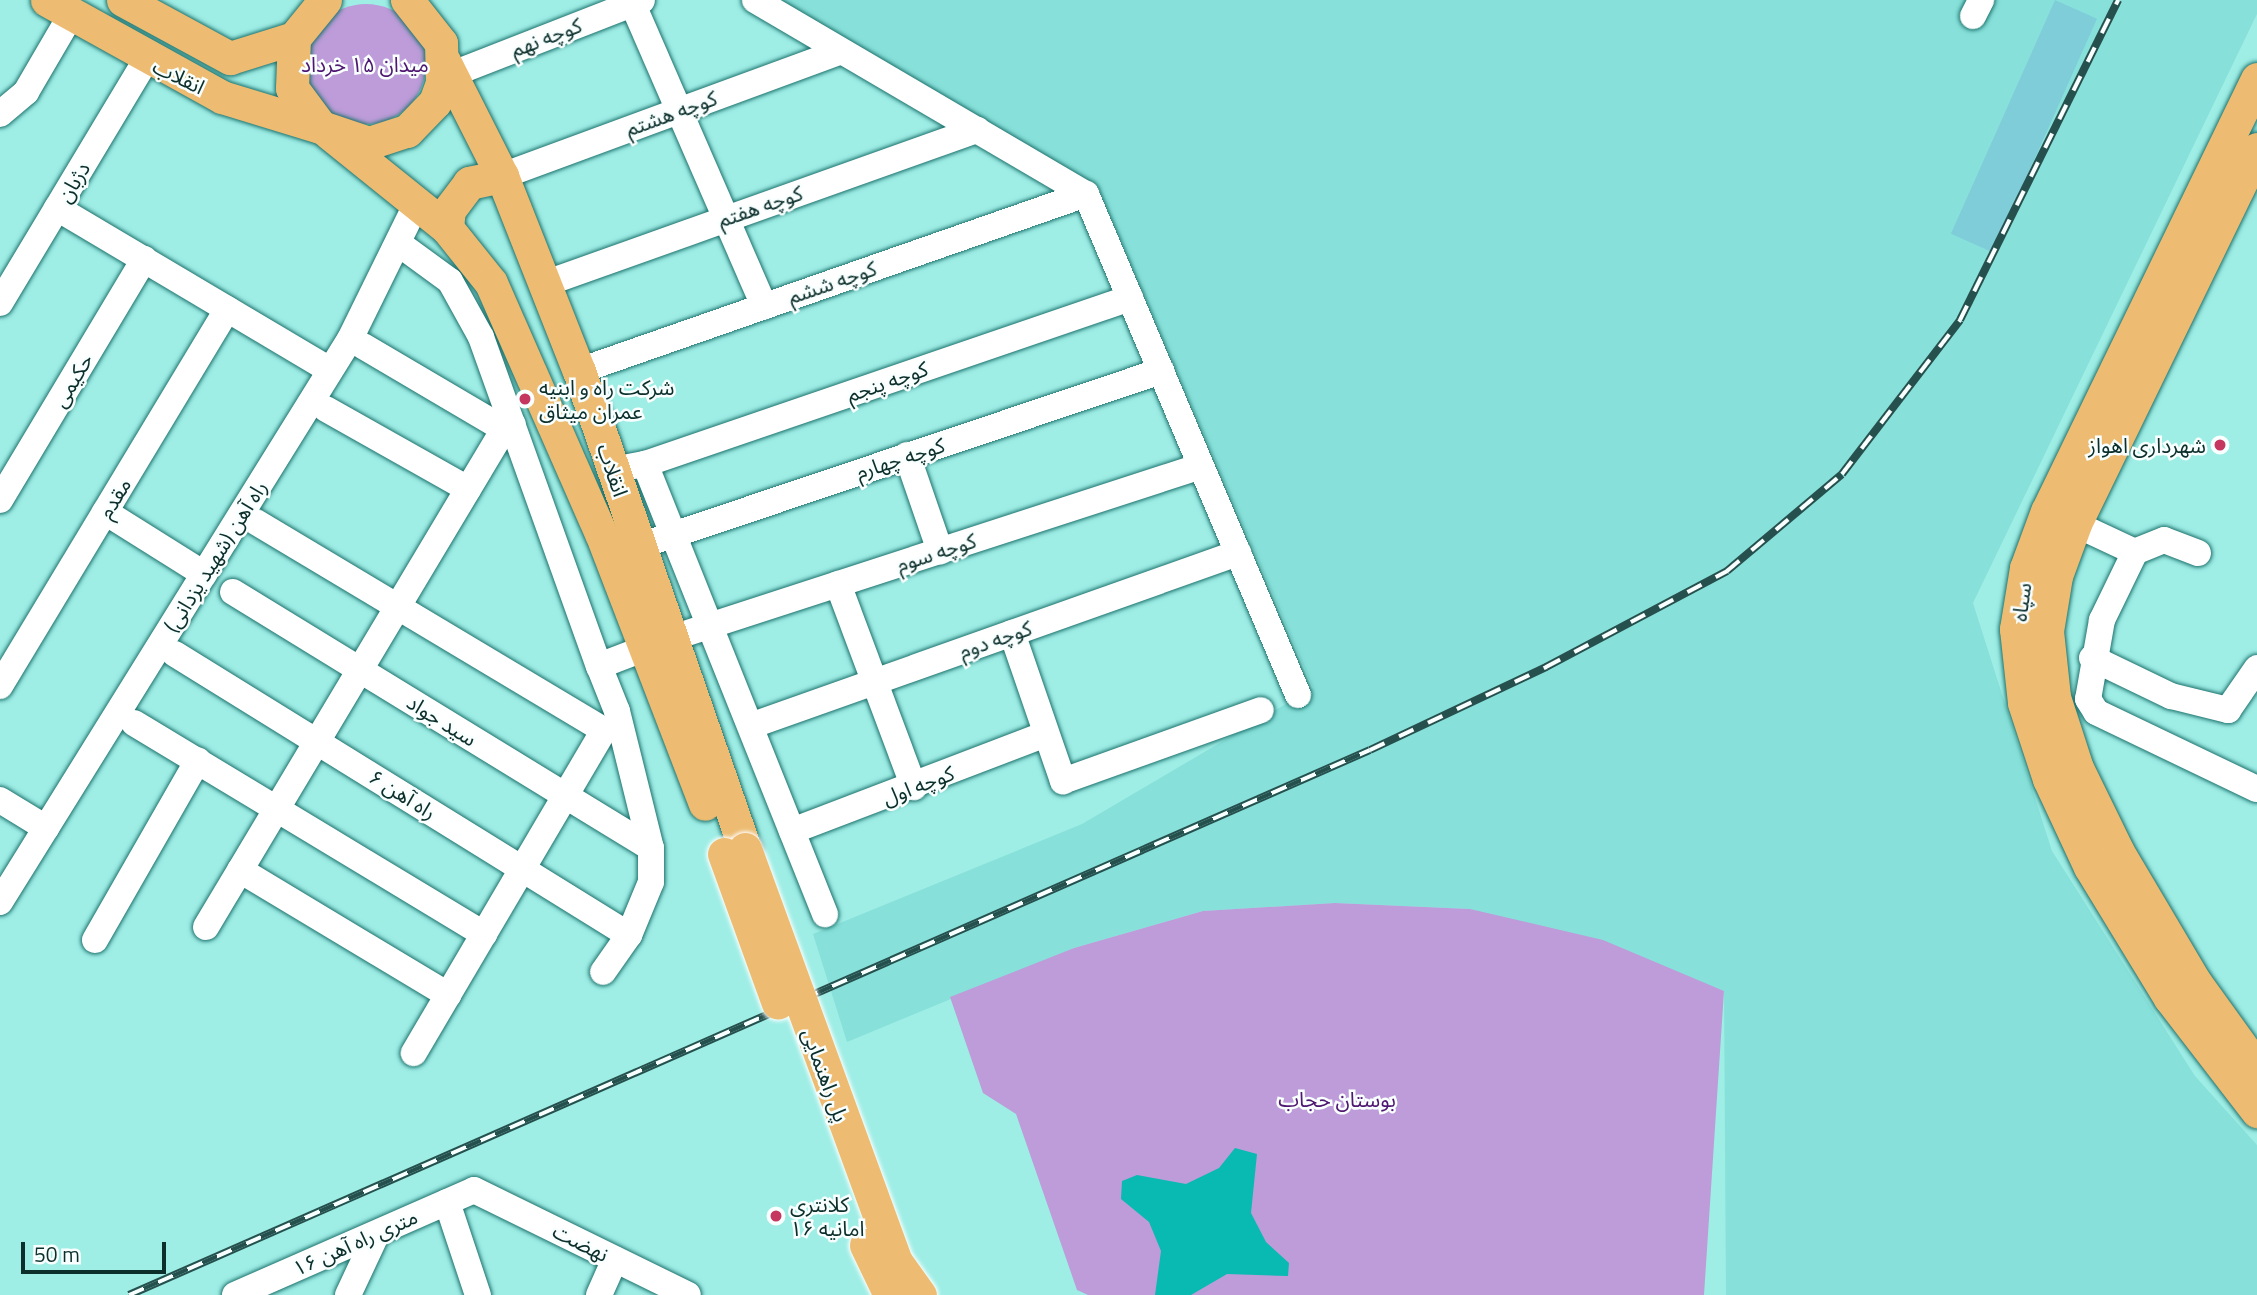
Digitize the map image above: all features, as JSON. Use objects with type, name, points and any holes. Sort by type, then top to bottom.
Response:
[{"type":"main road","name":"انقلاب","points":[[123,0],[230,58],[298,22]]},
{"type":"main road","points":[[325,0],[298,22],[292,88],[325,130],[369,143],[407,131],[435,102],[447,68]]},
{"type":"main road","points":[[407,0],[425,12]]},
{"type":"main road","name":"انقلاب","points":[[59,7],[146,60],[222,97],[325,130],[447,228],[491,283],[659,643],[734,852]]},
{"type":"main road","name":"انقلاب","points":[[425,12],[447,68],[502,176],[579,371],[629,467],[640,546],[659,643]]},
{"type":"main road","name":"سپاه","points":[[2257,79],[2061,518],[2056,576],[2047,631],[2054,697],[2077,768],[2157,922],[2257,1068]]},
{"type":"main road","name":"سپاه","points":[[2257,149],[2061,518],[2026,568],[2016,629],[2024,703],[2049,779],[2131,938],[2235,1090],[2257,1111]]},
{"type":"main road","points":[[447,228],[449,211],[469,183],[502,176]]},
{"type":"main road","name":"پل راهنمایی","points":[[734,852],[874,1269],[890,1295]]},
{"type":"main road","name":"پل راهنمایی","points":[[734,852],[895,1260],[920,1295]]},
{"type":"street","points":[[755,0],[1086,194],[1298,695]]},
{"type":"street","points":[[635,1],[764,306]]},
{"type":"street","name":"کوچه نهم","points":[[447,68],[635,1]]},
{"type":"street","points":[[0,114],[26,92],[59,7]]},
{"type":"street","name":"کوچه هشتم","points":[[502,176],[841,51]]},
{"type":"street","name":"دژبان","points":[[0,303],[146,60]]},
{"type":"street","name":"کوچه هفتم","points":[[544,284],[977,130]]},
{"type":"street","name":"کوچه ششم","points":[[579,371],[1086,194]]},
{"type":"street","name":"راه آهن (شهید یزدانی)","points":[[0,902],[330,370],[417,203]]},
{"type":"street","points":[[57,208],[330,370]]},
{"type":"street","points":[[398,243],[450,281],[481,337],[508,426],[618,711],[651,848],[651,882],[629,935],[603,972]]},
{"type":"street","name":"حکیمی","points":[[0,500],[144,260]]},
{"type":"street","name":"کوچه پنجم","points":[[629,467],[1130,298]]},
{"type":"street","name":"مقدم","points":[[0,686],[227,309]]},
{"type":"street","points":[[363,346],[508,426]]},
{"type":"street","name":"کوچه چهارم","points":[[640,546],[1161,371]]},
{"type":"street","points":[[326,408],[468,489]]},
{"type":"street","points":[[206,927],[508,426]]},
{"type":"street","points":[[908,455],[940,551]]},
{"type":"street","name":"کوچه سوم","points":[[599,666],[712,625],[1201,466]]},
{"type":"street","points":[[629,467],[673,533],[753,725],[825,914]]},
{"type":"street","points":[[105,512],[204,574]]},
{"type":"street","points":[[2061,518],[2135,552]]},
{"type":"street","points":[[256,522],[604,730],[414,1054]]},
{"type":"street","points":[[2198,553],[2164,541],[2135,552],[2102,620],[2092,658],[2088,699],[2096,712],[2257,789]]},
{"type":"street","name":"کوچه دوم","points":[[753,725],[1238,553]]},
{"type":"street","points":[[838,584],[914,787]]},
{"type":"street","name":"سید جواد","points":[[233,592],[651,848]]},
{"type":"street","points":[[1012,633],[1043,735],[1063,781],[1261,710]]},
{"type":"street","name":"راه آهن ۶","points":[[175,654],[629,935]]},
{"type":"street","points":[[2092,658],[2171,696],[2228,710],[2257,668]]},
{"type":"street","points":[[2156,740],[2171,696]]},
{"type":"street","points":[[134,723],[484,934]]},
{"type":"street","name":"کوچه اول","points":[[792,831],[914,787],[1043,735]]},
{"type":"street","points":[[95,940],[198,760]]},
{"type":"street","points":[[0,800],[46,828]]},
{"type":"street","points":[[240,870],[448,995]]},
{"type":"street","name":"۱۶ متری راه آهن","points":[[235,1295],[474,1190]]},
{"type":"street","name":"نهضت","points":[[474,1190],[688,1295]]},
{"type":"street","points":[[447,1202],[478,1295]]},
{"type":"street","points":[[348,1295],[377,1233]]},
{"type":"street","points":[[599,1295],[615,1259]]},
{"type":"shaded area","points":[[781,0],[2257,0],[2257,14],[1973,603],[2052,851],[2195,1076],[2257,1145],[2257,1295],[1726,1295],[1724,991],[1470,909],[1335,903],[1203,911],[1074,948],[847,1042],[813,934],[1082,824],[1313,688],[1098,186]]},
{"type":"shaded area","points":[[1235,1148],[1257,1154],[1251,1213],[1266,1242],[1289,1263],[1288,1276],[1227,1274],[1191,1295],[1155,1295],[1161,1251],[1149,1222],[1121,1199],[1122,1181],[1137,1175],[1186,1184],[1219,1168]]},
{"type":"green space","name":"میدان ۱۵ خرداد","points":[[366,4],[389,8],[409,21],[422,41],[426,64],[422,87],[409,107],[389,120],[366,124],[343,120],[323,107],[310,87],[306,64],[310,41],[323,21],[343,8]]},
{"type":"green space","name":"بوستان حجاب","points":[[1335,903],[1470,909],[1603,940],[1724,991],[1704,1295],[1088,1295],[1077,1290],[1016,1114],[983,1093],[950,997],[1074,948],[1203,911]]},
{"type":"building","points":[[2055,0],[2097,19],[1993,253],[1951,234]]},
{"type":"railway","points":[[129,1295],[1370,750],[1546,667],[1727,571],[1842,474],[1960,320],[2118,0]]},
{"type":"place","name":"شرکت راه و ابنیه عمران میثاق","points":[[525,399]]},
{"type":"place","name":"شهرداری اهواز","points":[[2220,445]]},
{"type":"place","name":"کلانتری ۱۶ امانیه","points":[[776,1216]]}]
